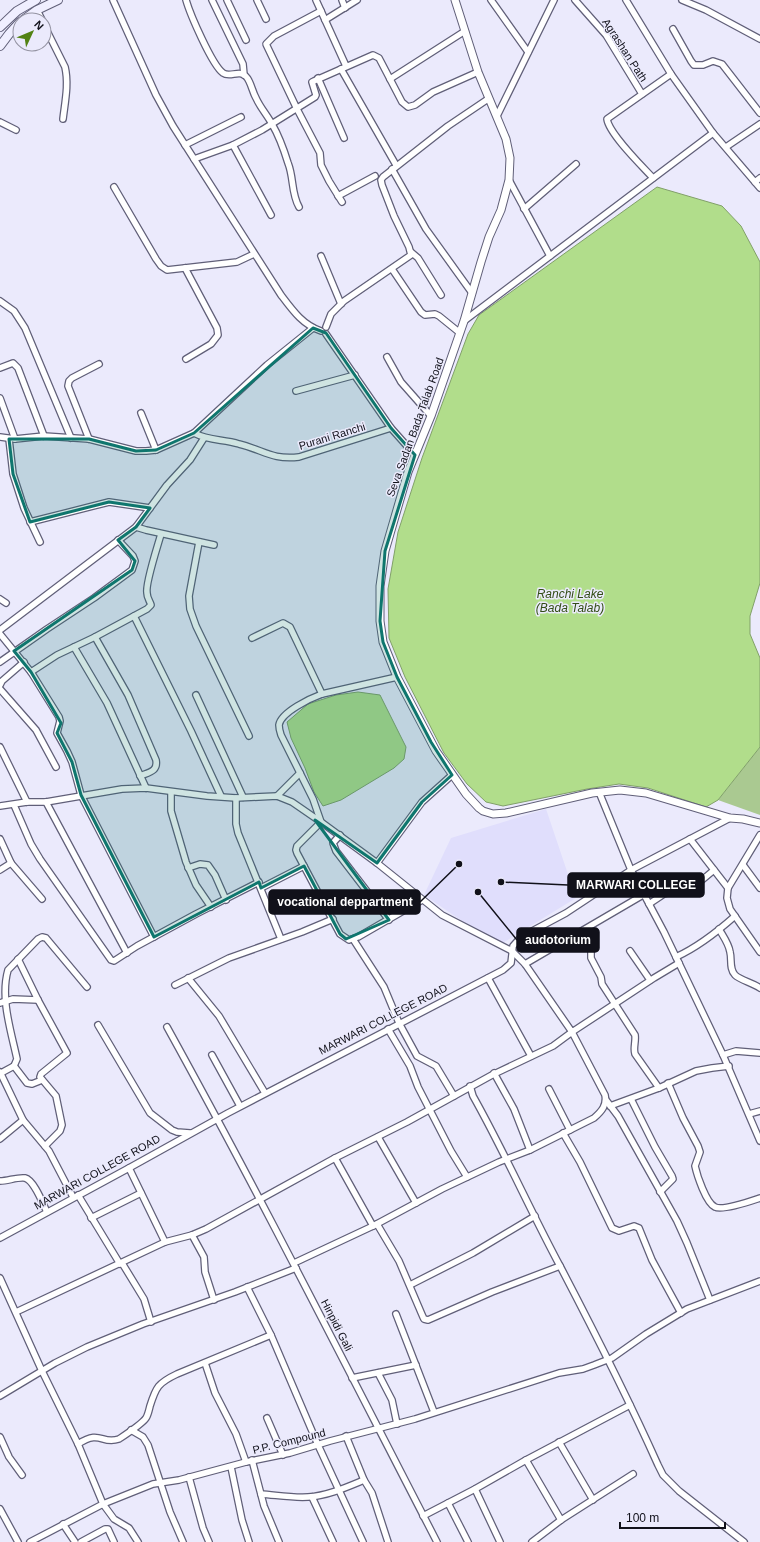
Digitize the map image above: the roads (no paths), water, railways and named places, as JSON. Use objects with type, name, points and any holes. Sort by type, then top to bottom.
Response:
[{"type":"main road","points":[[0,27],[18,11],[36,0]]},
{"type":"main road","points":[[34,12],[58,0]]},
{"type":"main road","points":[[0,46],[3,35],[12,28]]},
{"type":"street","points":[[113,0],[156,94],[185,145],[254,254],[300,320],[312,328],[325,331],[391,428],[415,455]]},
{"type":"street","points":[[186,0],[194,24],[217,66],[223,73],[239,73],[244,75],[249,80],[255,98],[272,124],[289,166],[293,181],[294,195],[299,207]]},
{"type":"street","points":[[212,0],[244,64],[244,75]]},
{"type":"street","points":[[227,0],[246,40]]},
{"type":"street","points":[[257,0],[266,19]]},
{"type":"street","points":[[316,0],[344,67],[426,229],[472,293]]},
{"type":"street","points":[[342,0],[344,8]]},
{"type":"street","points":[[325,20],[357,0]]},
{"type":"street","name":"Seva Sadan Bada Talab Road","points":[[455,0],[478,72],[506,139],[510,158],[509,180],[501,210],[489,237],[460,333],[431,416],[408,472],[385,551],[379,605],[383,642],[397,677],[431,742],[452,775],[478,808],[483,811],[493,814],[514,812],[549,802],[599,792],[620,790],[646,793],[730,818]]},
{"type":"street","points":[[491,0],[528,52]]},
{"type":"street","points":[[497,116],[554,0]]},
{"type":"street","name":"Agrashan Path","points":[[575,0],[603,31],[642,94]]},
{"type":"street","points":[[626,0],[671,74],[713,133],[760,188]]},
{"type":"street","points":[[684,0],[760,39]]},
{"type":"street","points":[[321,11],[274,36],[266,44],[318,150],[322,165],[342,202]]},
{"type":"street","points":[[673,30],[694,65],[703,66],[713,61],[722,64],[760,113]]},
{"type":"street","points":[[390,79],[465,31]]},
{"type":"street","points":[[52,41],[66,72],[67,82],[63,119]]},
{"type":"street","points":[[194,159],[233,145],[272,124],[315,97],[316,95],[312,82],[318,78],[373,55],[376,55],[382,62],[402,102],[408,107],[414,105],[433,92],[478,72]]},
{"type":"street","points":[[653,178],[615,135],[608,125],[607,119],[671,74]]},
{"type":"street","points":[[318,78],[344,138]]},
{"type":"street","points":[[441,295],[418,258],[411,252],[394,216],[381,180],[382,177],[394,167],[448,126],[488,99]]},
{"type":"street","points":[[185,145],[241,117]]},
{"type":"street","points":[[0,122],[16,130]]},
{"type":"street","points":[[726,147],[760,124]]},
{"type":"street","points":[[464,321],[713,133]]},
{"type":"street","points":[[233,145],[271,215]]},
{"type":"street","points":[[524,209],[576,164]]},
{"type":"street","points":[[338,196],[375,176]]},
{"type":"street","points":[[755,182],[760,178]]},
{"type":"street","points":[[509,180],[550,256]]},
{"type":"street","points":[[114,187],[161,266],[167,270],[237,262],[254,254]]},
{"type":"street","points":[[325,331],[331,314],[341,304],[407,258],[411,255],[411,252]]},
{"type":"street","points":[[322,256],[341,304]]},
{"type":"street","points":[[185,268],[217,328],[218,335],[211,344],[186,358]]},
{"type":"street","points":[[392,269],[421,312],[425,315],[435,314],[439,316],[460,333]]},
{"type":"street","points":[[0,301],[14,311],[25,328],[72,438]]},
{"type":"street","points":[[0,437],[12,439],[44,436],[89,439],[136,451],[156,450],[194,433],[268,365],[312,328]]},
{"type":"street","points":[[387,356],[401,382],[431,416]]},
{"type":"street","points":[[0,368],[13,364],[18,368],[44,436]]},
{"type":"street","points":[[89,439],[68,386],[69,381],[72,378],[99,364]]},
{"type":"street","points":[[296,391],[355,375]]},
{"type":"street","points":[[0,398],[12,439],[13,474],[24,508],[40,542]]},
{"type":"street","points":[[141,413],[156,450]]},
{"type":"street","name":"Purani Ranchi","points":[[194,433],[204,438],[238,444],[272,456],[285,458],[300,457],[391,428]]},
{"type":"street","points":[[0,630],[136,527],[167,485],[190,460],[204,438]]},
{"type":"street","points":[[30,522],[109,502],[150,508]]},
{"type":"street","points":[[136,527],[214,545]]},
{"type":"street","points":[[31,672],[57,655],[95,637],[147,609],[151,605],[147,594],[148,584],[161,534]]},
{"type":"street","points":[[0,662],[14,651],[94,598],[132,570],[135,561],[133,556],[118,540]]},
{"type":"street","points":[[199,542],[189,596],[190,609],[196,626],[249,736]]},
{"type":"street","points":[[0,599],[6,603]]},
{"type":"street","points":[[134,616],[191,731],[221,796]]},
{"type":"street","points":[[252,638],[283,623],[290,627],[322,694]]},
{"type":"street","points":[[0,634],[31,672],[60,721],[57,733],[72,762],[81,795],[154,937]]},
{"type":"street","points":[[95,637],[128,696],[156,760],[157,766],[155,770],[140,776]]},
{"type":"street","points":[[74,647],[107,703],[146,788]]},
{"type":"street","points":[[0,685],[2,681],[24,662]]},
{"type":"street","points":[[321,822],[316,807],[281,735],[279,726],[282,719],[287,712],[322,694],[397,677]]},
{"type":"street","points":[[0,689],[36,730],[56,767]]},
{"type":"street","points":[[196,695],[243,797]]},
{"type":"street","points":[[0,747],[27,802]]},
{"type":"street","points":[[277,796],[300,773]]},
{"type":"street","points":[[377,863],[422,802],[452,775]]},
{"type":"street","points":[[0,806],[27,802],[46,802],[122,789],[146,788],[171,792],[236,798],[277,796],[292,802],[340,835],[422,900],[456,923],[512,951],[525,964],[572,1032],[605,1095],[606,1100],[677,1221],[710,1300]]},
{"type":"street","points":[[171,792],[172,811],[188,868],[196,885],[211,907]]},
{"type":"street","points":[[599,792],[631,870],[679,963],[723,1055],[760,1141]]},
{"type":"street","points":[[236,798],[236,824],[238,833],[281,939]]},
{"type":"street","points":[[46,802],[127,952]]},
{"type":"street","points":[[14,805],[31,844],[40,859],[111,960],[114,961],[118,960],[127,952],[211,907],[304,866]]},
{"type":"street","points":[[730,818],[760,823]]},
{"type":"street","name":"MARWARI COLLEGE ROAD","points":[[0,1238],[240,1106],[509,966],[511,963],[512,951],[516,942],[521,938],[571,910],[631,870],[730,818]]},
{"type":"street","points":[[321,822],[296,850],[344,937],[349,940],[353,939],[422,900]]},
{"type":"street","points":[[340,835],[333,843],[336,851],[388,920]]},
{"type":"street","points":[[760,835],[728,888],[727,904],[760,952]]},
{"type":"street","points":[[0,839],[11,863],[42,899]]},
{"type":"street","points":[[690,839],[728,888]]},
{"type":"street","points":[[0,870],[11,863]]},
{"type":"street","points":[[188,868],[200,864],[208,865],[215,874],[226,900]]},
{"type":"street","points":[[743,865],[760,888]]},
{"type":"street","points":[[649,904],[664,894],[696,885],[714,870]]},
{"type":"street","points":[[525,964],[643,895]]},
{"type":"street","points":[[676,957],[690,950],[719,930],[735,916]]},
{"type":"street","points":[[175,985],[229,958],[333,919]]},
{"type":"street","points":[[584,930],[591,943],[591,958],[601,977],[602,984],[635,1035],[635,1054],[659,1088]]},
{"type":"street","points":[[719,930],[730,950],[731,964],[734,974],[760,988]]},
{"type":"street","points":[[87,987],[46,938],[42,937],[38,939],[8,970],[6,976],[2,1002],[17,1059],[14,1066],[0,1072],[23,1120],[45,1146],[75,1196],[144,1299],[151,1322]]},
{"type":"street","points":[[353,939],[384,987],[399,1023],[417,1056],[436,1066],[454,1096]]},
{"type":"street","points":[[630,951],[650,980]]},
{"type":"street","points":[[18,959],[38,1000],[67,1053],[41,1074],[40,1077],[56,1096],[62,1125],[60,1131],[45,1146]]},
{"type":"street","points":[[16,1312],[165,1242],[206,1229],[335,1158],[429,1110],[494,1073],[553,1046],[614,1003],[679,963]]},
{"type":"street","points":[[0,979],[6,976]]},
{"type":"street","points":[[188,978],[219,1016],[265,1093]]},
{"type":"street","points":[[488,978],[531,1056]]},
{"type":"street","points":[[2,1002],[38,1000]]},
{"type":"street","points":[[98,1025],[150,1113],[172,1130],[190,1134]]},
{"type":"street","name":"Hinpidi Gali","points":[[167,1027],[218,1118],[436,1542]]},
{"type":"street","points":[[388,1029],[410,1066],[415,1081],[429,1110],[467,1177]]},
{"type":"street","points":[[723,1055],[741,1050],[760,1053]]},
{"type":"street","points":[[212,1055],[240,1106]]},
{"type":"street","points":[[14,1066],[27,1083],[32,1084],[42,1080]]},
{"type":"street","points":[[610,1106],[659,1088],[696,1071],[728,1066]]},
{"type":"street","points":[[494,1073],[514,1109],[530,1150]]},
{"type":"street","points":[[668,1083],[683,1118],[698,1146],[700,1152],[695,1166],[705,1194],[713,1207],[723,1208],[760,1198]]},
{"type":"street","points":[[470,1086],[473,1096],[507,1158],[663,1474],[686,1498],[744,1542]]},
{"type":"street","points":[[549,1089],[570,1130]]},
{"type":"street","points":[[631,1099],[673,1179],[660,1192]]},
{"type":"street","points":[[0,1396],[87,1346],[247,1288],[295,1266],[467,1177],[507,1158],[530,1150],[594,1118],[601,1113],[606,1100]]},
{"type":"street","points":[[749,1114],[760,1111]]},
{"type":"street","points":[[1,1136],[23,1120]]},
{"type":"street","points":[[563,1134],[580,1162],[612,1228],[619,1232],[634,1226],[639,1228],[652,1260],[680,1313]]},
{"type":"street","points":[[378,1137],[416,1204]]},
{"type":"street","points":[[335,1158],[375,1225],[399,1261],[424,1319],[428,1320],[492,1292],[560,1266]]},
{"type":"street","points":[[129,1168],[165,1242]]},
{"type":"street","points":[[0,1181],[22,1178],[28,1180],[34,1186],[47,1212]]},
{"type":"street","points":[[91,1218],[141,1193]]},
{"type":"street","points":[[410,1285],[473,1253],[535,1216]]},
{"type":"street","points":[[192,1234],[204,1257],[205,1272],[214,1300]]},
{"type":"street","points":[[0,1278],[42,1371],[78,1444],[102,1504],[114,1519],[129,1528],[138,1542]]},
{"type":"street","name":"P.P. Compound","points":[[30,1542],[102,1504],[160,1482],[189,1478],[252,1460],[283,1455],[346,1436],[397,1424],[559,1373],[583,1369],[608,1360],[680,1313],[760,1281]]},
{"type":"street","points":[[247,1288],[270,1335],[318,1445],[363,1542]]},
{"type":"street","points":[[396,1314],[434,1412]]},
{"type":"street","points":[[78,1444],[89,1437],[95,1436],[114,1441],[122,1437],[144,1421],[147,1417],[157,1386],[169,1378],[270,1335]]},
{"type":"street","points":[[205,1363],[215,1393],[236,1434],[246,1462]]},
{"type":"street","points":[[352,1378],[416,1365]]},
{"type":"street","points":[[378,1373],[392,1400],[397,1424]]},
{"type":"street","points":[[423,1516],[630,1405]]},
{"type":"street","points":[[267,1418],[283,1455]]},
{"type":"street","points":[[131,1430],[145,1440],[170,1512],[183,1542]]},
{"type":"street","points":[[346,1436],[364,1480],[372,1493],[388,1542]]},
{"type":"street","points":[[0,1437],[9,1457],[22,1475]]},
{"type":"street","points":[[559,1442],[593,1500]]},
{"type":"street","points":[[252,1460],[266,1514],[279,1542]]},
{"type":"street","points":[[526,1460],[561,1520]]},
{"type":"street","points":[[231,1466],[242,1520],[249,1542]]},
{"type":"street","points":[[532,1542],[561,1520],[633,1474]]},
{"type":"street","points":[[189,1478],[203,1528],[209,1542]]},
{"type":"street","points":[[261,1494],[312,1497],[339,1490],[364,1480]]},
{"type":"street","points":[[475,1489],[500,1542]]},
{"type":"street","points":[[312,1497],[333,1542]]},
{"type":"street","points":[[448,1503],[468,1542]]},
{"type":"street","points":[[0,1509],[18,1542]]},
{"type":"street","points":[[63,1524],[75,1542]]},
{"type":"street","points":[[81,1542],[105,1529],[108,1529],[114,1542]]},
{"type":"water","name":"Ranchi Lake (Bada Talab)","points":[[657,187],[722,206],[741,226],[760,262],[760,583],[750,616],[750,634],[760,658],[760,747],[718,800],[706,807],[648,788],[619,784],[503,806],[486,802],[467,784],[444,753],[405,677],[389,638],[388,589],[398,532],[422,458],[468,334],[479,315]]},
{"type":"water","points":[[358,692],[380,695],[406,747],[404,759],[394,768],[341,800],[323,806],[314,792],[291,738],[287,722],[308,704],[336,695]]},
{"type":"place","name":"vocational deppartment","points":[[459,864]]},
{"type":"place","name":"MARWARI COLLEGE","points":[[501,882]]},
{"type":"place","name":"audotorium","points":[[478,892]]}]
